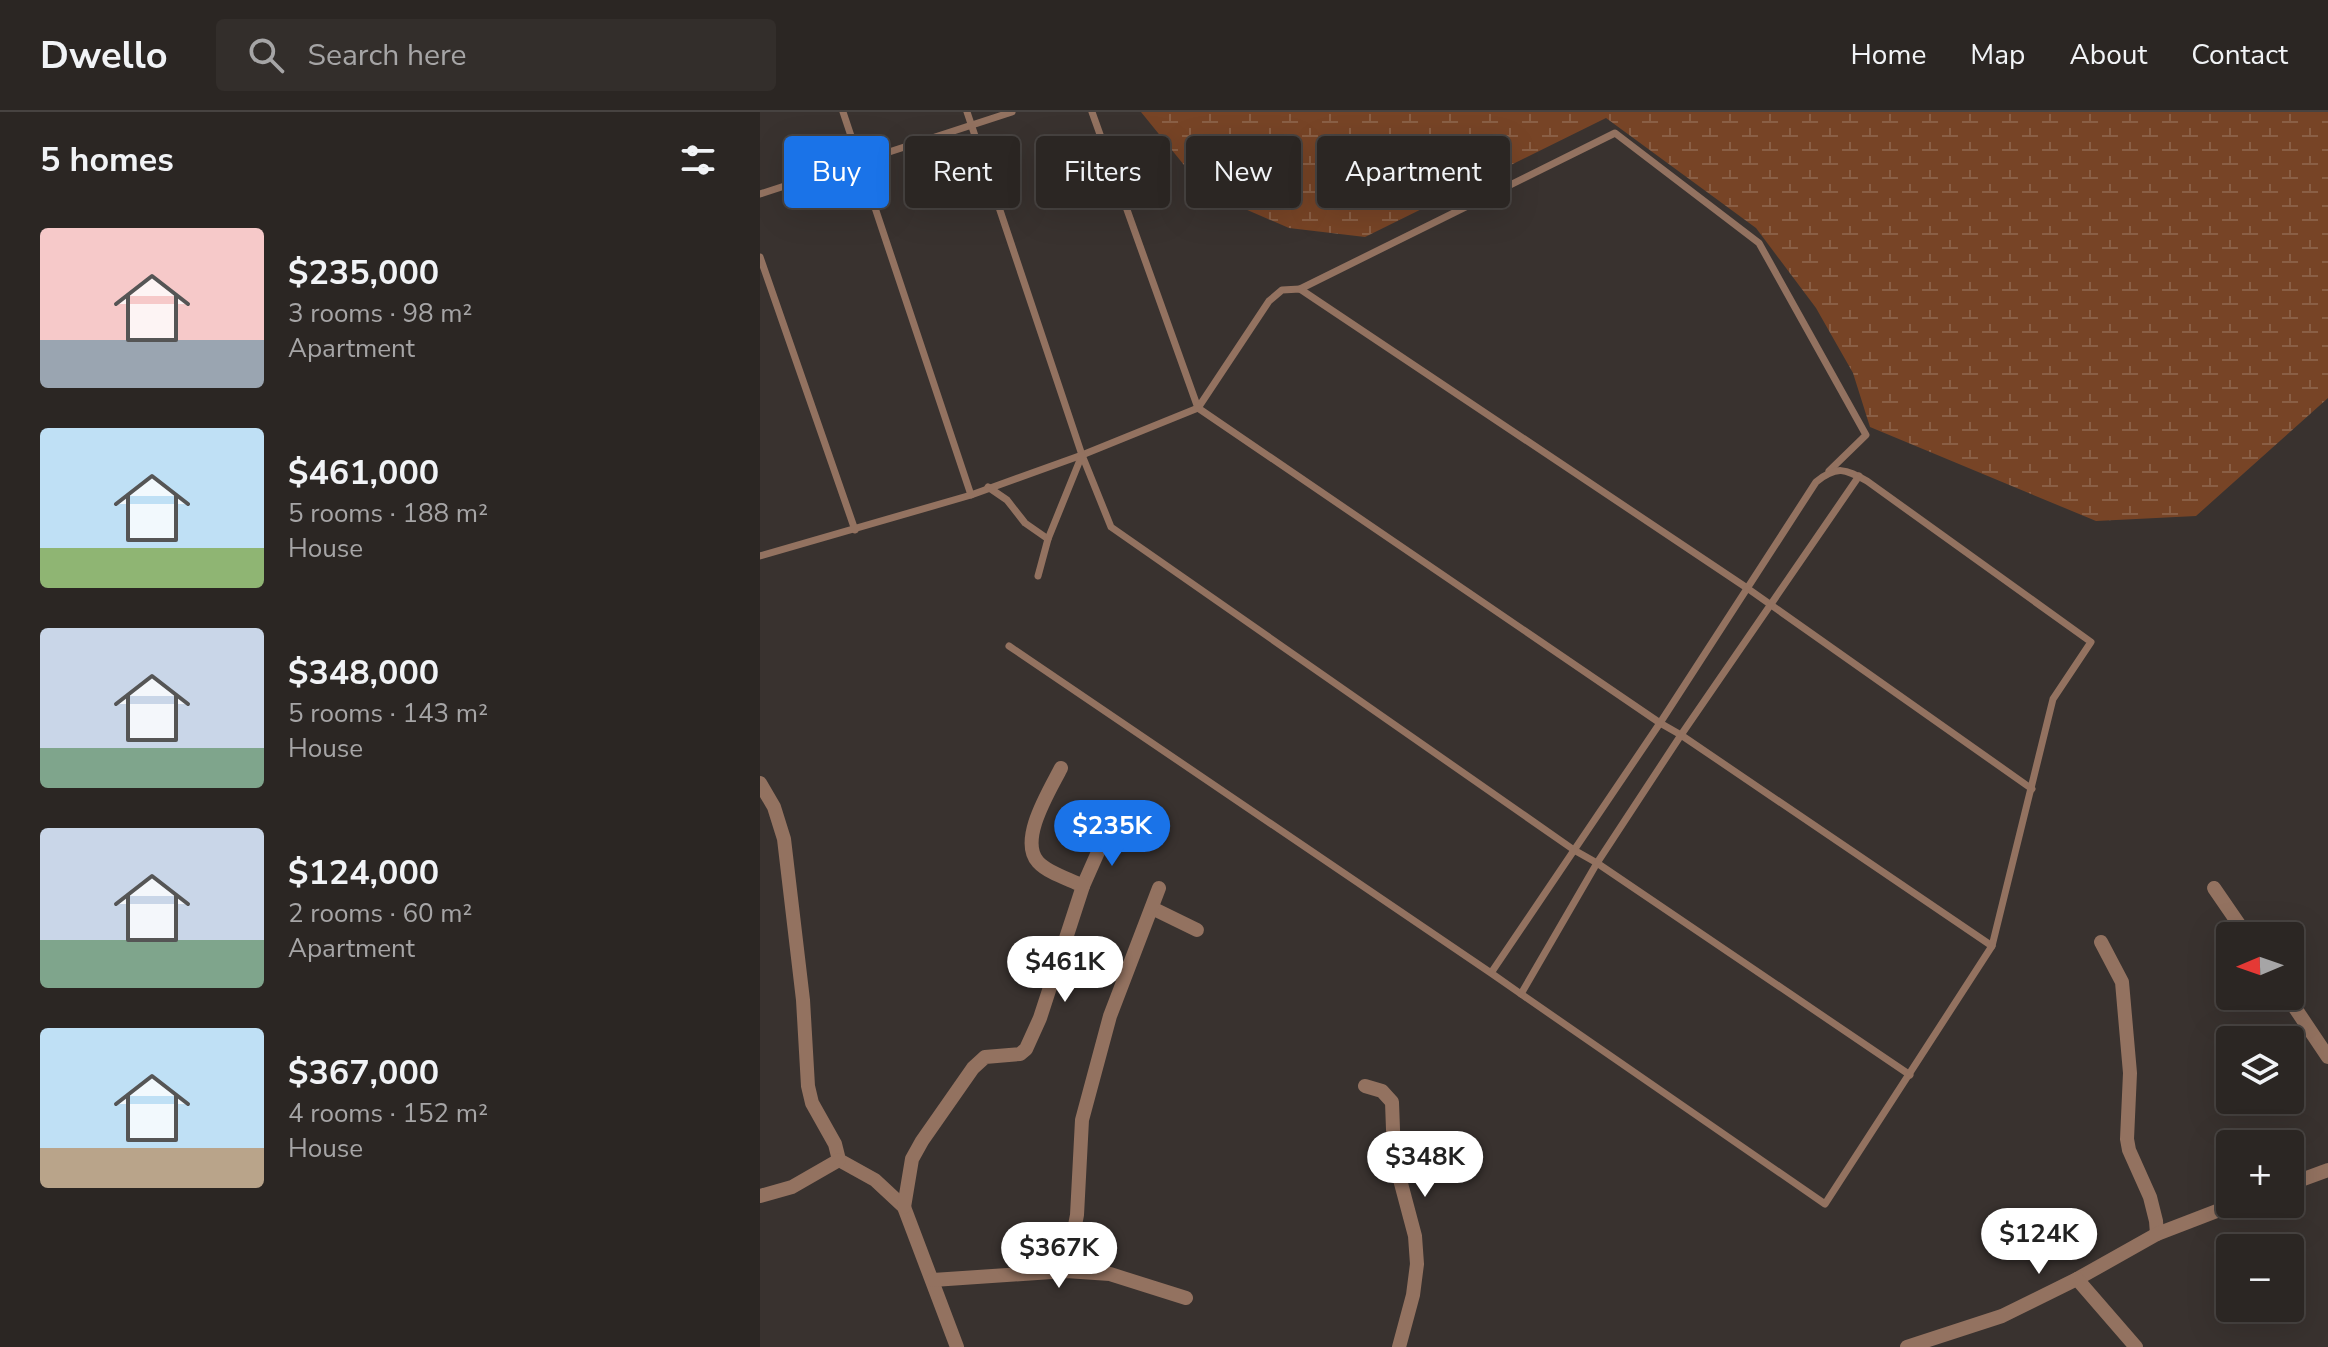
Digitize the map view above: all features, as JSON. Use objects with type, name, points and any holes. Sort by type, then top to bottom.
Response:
[{"type":"street","points":[[1061,768],[1034,824],[1031,840],[1033,852],[1037,861],[1047,869],[1083,886]]},
{"type":"street","points":[[760,783],[774,807],[784,839],[812,1103],[835,1144],[839,1160],[875,1180],[904,1207],[957,1347]]},
{"type":"street","points":[[904,1207],[912,1159],[973,1068],[985,1057],[1020,1054],[1026,1049],[1040,1018],[1083,886],[1106,834]]},
{"type":"street","points":[[1066,1271],[1078,1203],[1082,1120],[1110,1016],[1159,888]]},
{"type":"street","points":[[2214,888],[2237,922]]},
{"type":"street","points":[[1152,908],[1197,930]]},
{"type":"street","points":[[2101,942],[2122,982],[2130,1073],[2127,1139],[2150,1197],[2157,1234]]},
{"type":"street","points":[[2296,1010],[2328,1057]]},
{"type":"street","points":[[1365,1086],[1382,1091],[1392,1102],[1394,1157],[1415,1236],[1417,1264],[1413,1295],[1399,1347]]},
{"type":"street","points":[[760,1196],[792,1187],[839,1160]]},
{"type":"street","points":[[2304,1179],[2328,1170]]},
{"type":"street","points":[[1907,1347],[2002,1316],[2157,1234],[2216,1211]]},
{"type":"street","points":[[933,1280],[1066,1271],[1110,1274],[1186,1298]]},
{"type":"street","points":[[2077,1279],[2136,1347]]},
{"type":"lane","points":[[843,112],[851,136]]},
{"type":"lane","points":[[967,112],[1082,455],[1111,527],[1574,850],[1910,1075]]},
{"type":"lane","points":[[889,152],[1012,112]]},
{"type":"lane","points":[[1092,112],[1198,408],[1992,946]]},
{"type":"lane","points":[[760,556],[971,495],[1198,408],[1269,301],[1282,290],[1300,289],[1615,133],[1759,243],[1866,435],[1816,482],[1660,723],[1491,973]]},
{"type":"lane","points":[[760,194],[784,186]]},
{"type":"lane","points":[[875,208],[971,495]]},
{"type":"lane","points":[[760,257],[855,530]]},
{"type":"lane","points":[[1300,289],[1747,588],[2032,789]]},
{"type":"lane","points":[[1038,576],[1048,539],[1082,455]]},
{"type":"lane","points":[[1009,646],[1825,1204],[1992,946],[2053,699],[2091,642],[1859,476],[1846,470],[1829,471]]},
{"type":"lane","points":[[1521,994],[1597,863],[1859,476]]},
{"type":"lane","points":[[988,487],[1007,500],[1025,523],[1048,539]]},
{"type":"green space","points":[[1141,112],[2328,112],[2328,398],[2196,516],[2096,521],[1870,427],[1853,373],[1816,308],[1756,228],[1606,118],[1510,165],[1510,136],[1317,136],[1317,208],[1424,208],[1365,237],[1289,228],[1244,208],[1301,208],[1301,136],[1186,136],[1186,166],[1170,148],[1170,136],[1160,136]]}]
